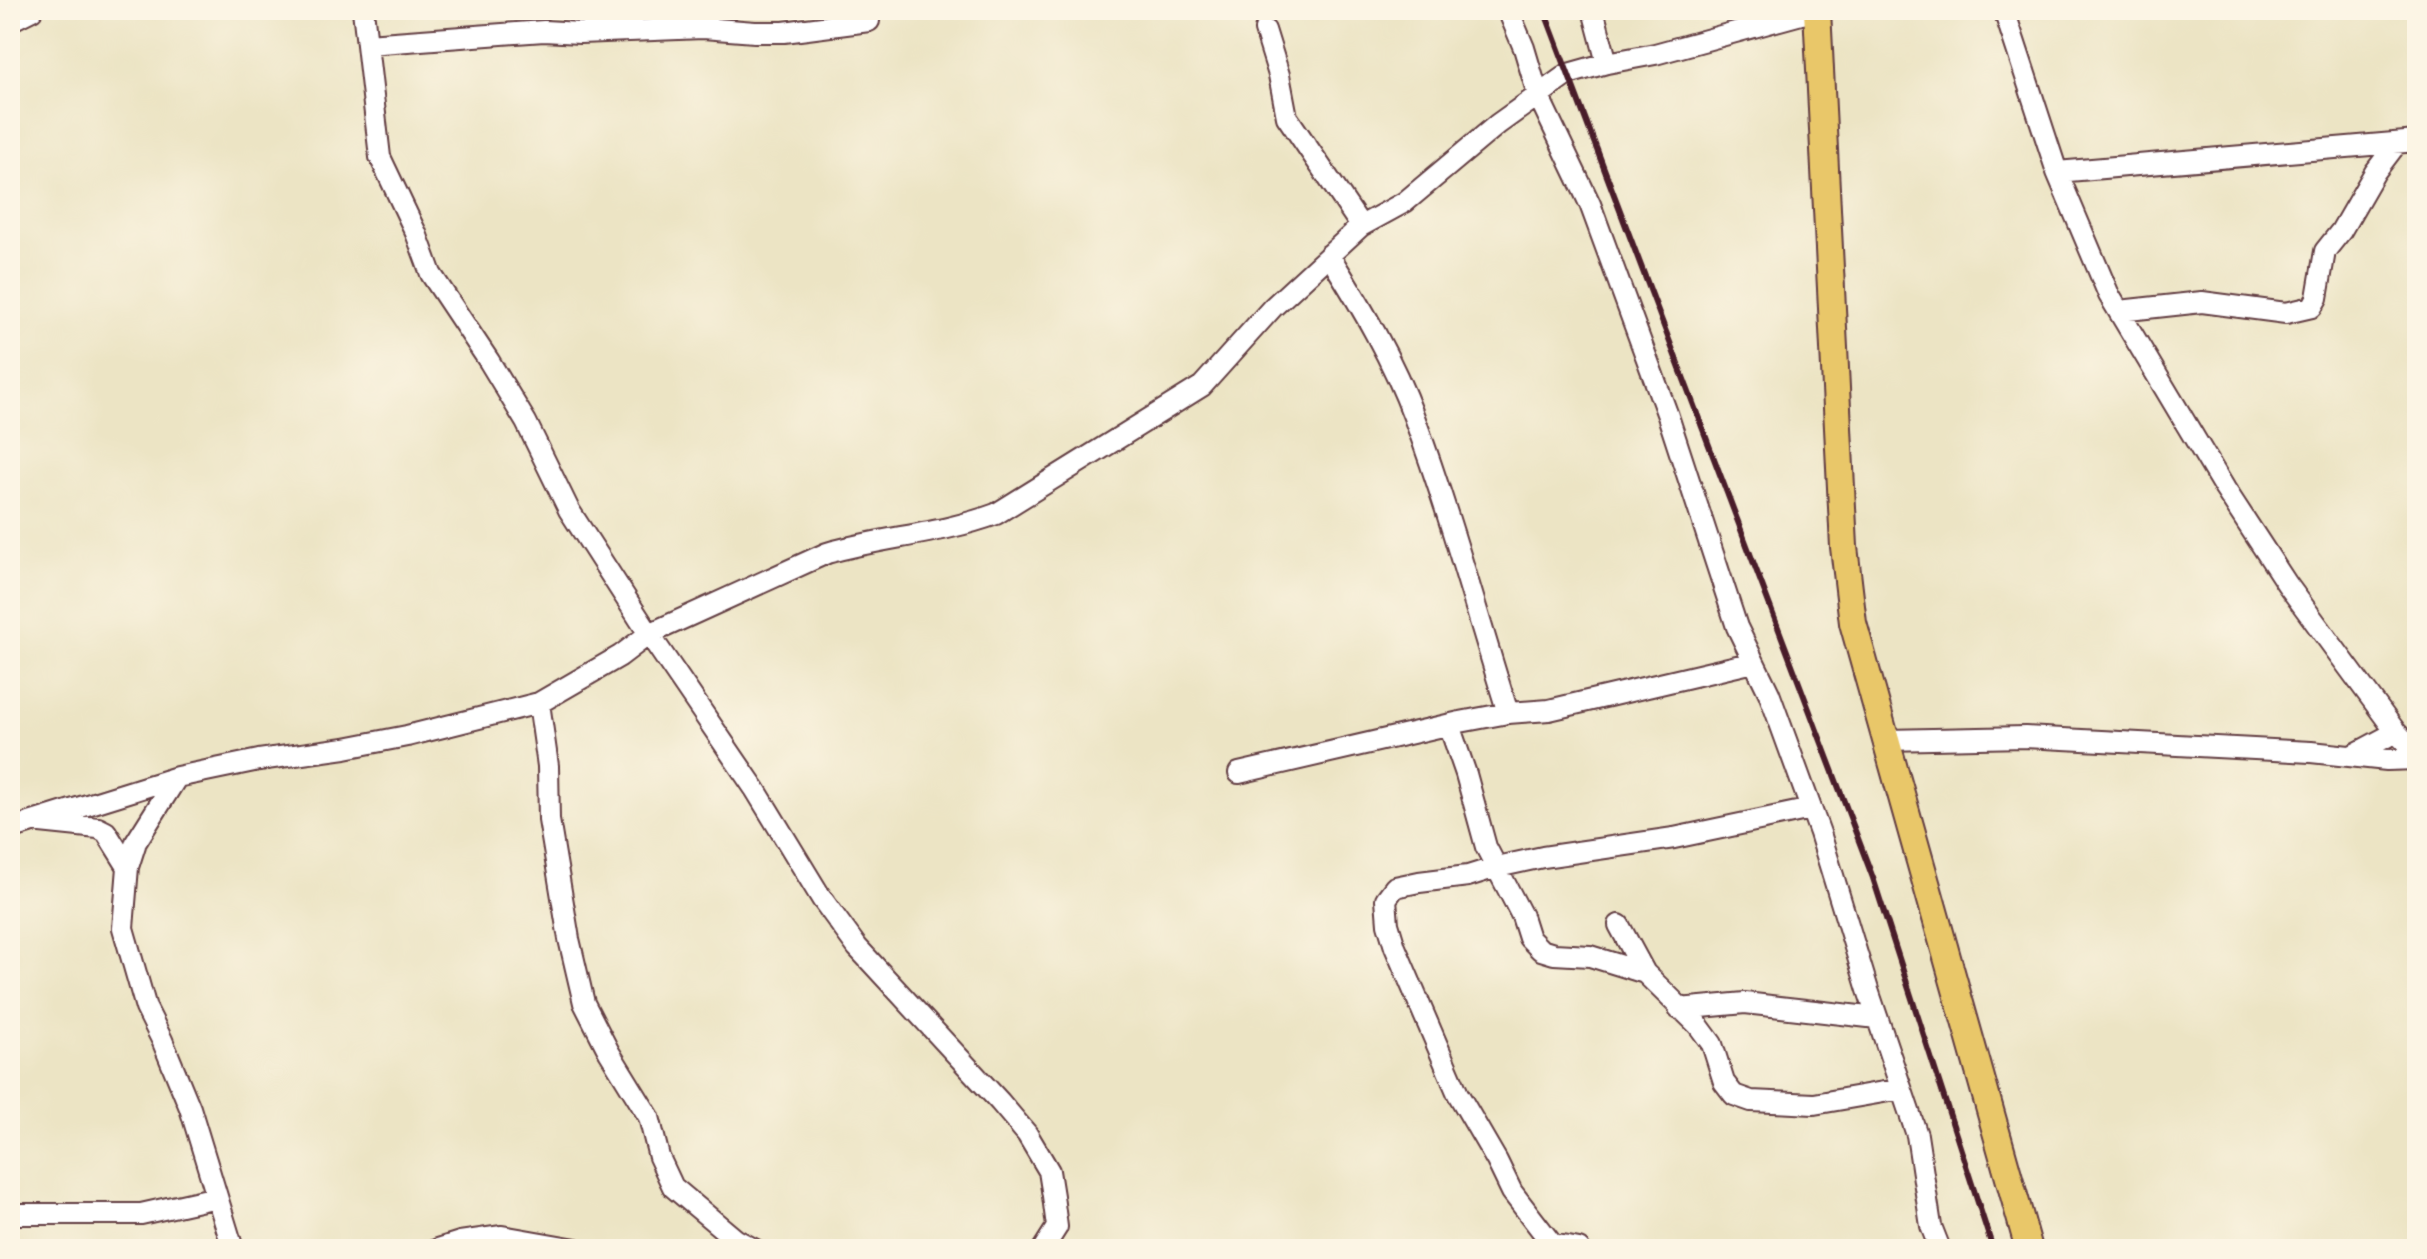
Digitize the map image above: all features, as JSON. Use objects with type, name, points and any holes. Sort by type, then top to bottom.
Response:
[{"type":"main road","points":[[1816,10],[1844,547],[1853,623],[2029,1249]]},
{"type":"street","points":[[10,21],[32,10]]},
{"type":"street","points":[[363,10],[380,157],[416,233],[431,274],[526,422],[569,510],[755,789],[822,899],[857,947],[1027,1134],[1049,1171],[1053,1196],[1057,1227],[1043,1249]]},
{"type":"street","points":[[1508,10],[1524,48],[1538,95],[1590,204],[1668,416],[1737,627],[1769,693],[1811,809],[1917,1135],[1931,1226],[1940,1249]]},
{"type":"street","points":[[1593,10],[1607,63]]},
{"type":"street","points":[[10,829],[177,777],[259,760],[391,739],[539,703],[620,656],[649,634],[827,553],[965,526],[996,514],[1202,386],[1273,307],[1361,226],[1405,202],[1498,124],[1568,74],[1816,10]]},
{"type":"street","points":[[2004,10],[2057,172],[2109,295],[2225,489],[2287,584],[2417,756]]},
{"type":"street","points":[[367,44],[544,31],[580,33],[703,28],[784,32],[869,21]]},
{"type":"street","points":[[1265,30],[1279,75],[1287,117],[1361,226]]},
{"type":"street","points":[[2057,172],[2407,142]]},
{"type":"street","points":[[2119,311],[2202,302],[2286,313],[2312,307],[2317,298],[2325,251],[2375,172],[2407,142]]},
{"type":"street","points":[[1329,255],[1357,300],[1413,414],[1508,713]]},
{"type":"street","points":[[1239,773],[1333,749],[1508,713],[1549,710],[1754,662]]},
{"type":"street","points":[[539,703],[548,766],[549,820],[569,939],[584,1003],[609,1052],[649,1117],[659,1157],[673,1187],[735,1239],[754,1249]]},
{"type":"street","points":[[1449,725],[1486,847],[1522,916],[1529,938],[1541,950],[1590,956],[1645,973]]},
{"type":"street","points":[[2351,756],[2396,732]]},
{"type":"street","points":[[1886,740],[2025,737],[2387,760],[2417,756]]},
{"type":"street","points":[[177,777],[136,842],[128,867],[123,928],[146,1008],[190,1108],[233,1249]]},
{"type":"street","points":[[1579,1249],[1552,1244],[1512,1192],[1458,1094],[1395,947],[1388,924],[1386,899],[1395,887],[1674,838],[1811,809]]},
{"type":"street","points":[[35,821],[98,828],[106,832],[128,867]]},
{"type":"street","points":[[1619,925],[1645,973],[1698,1025],[1712,1044],[1724,1082],[1734,1095],[1751,1101],[1814,1104],[1901,1089]]},
{"type":"street","points":[[1679,1009],[1745,1003],[1877,1018]]},
{"type":"street","points":[[10,1214],[141,1214],[217,1197]]},
{"type":"street","points":[[438,1249],[460,1242],[502,1236],[576,1249]]},
{"type":"railway","points":[[1544,10],[1873,878],[1993,1249]]}]
